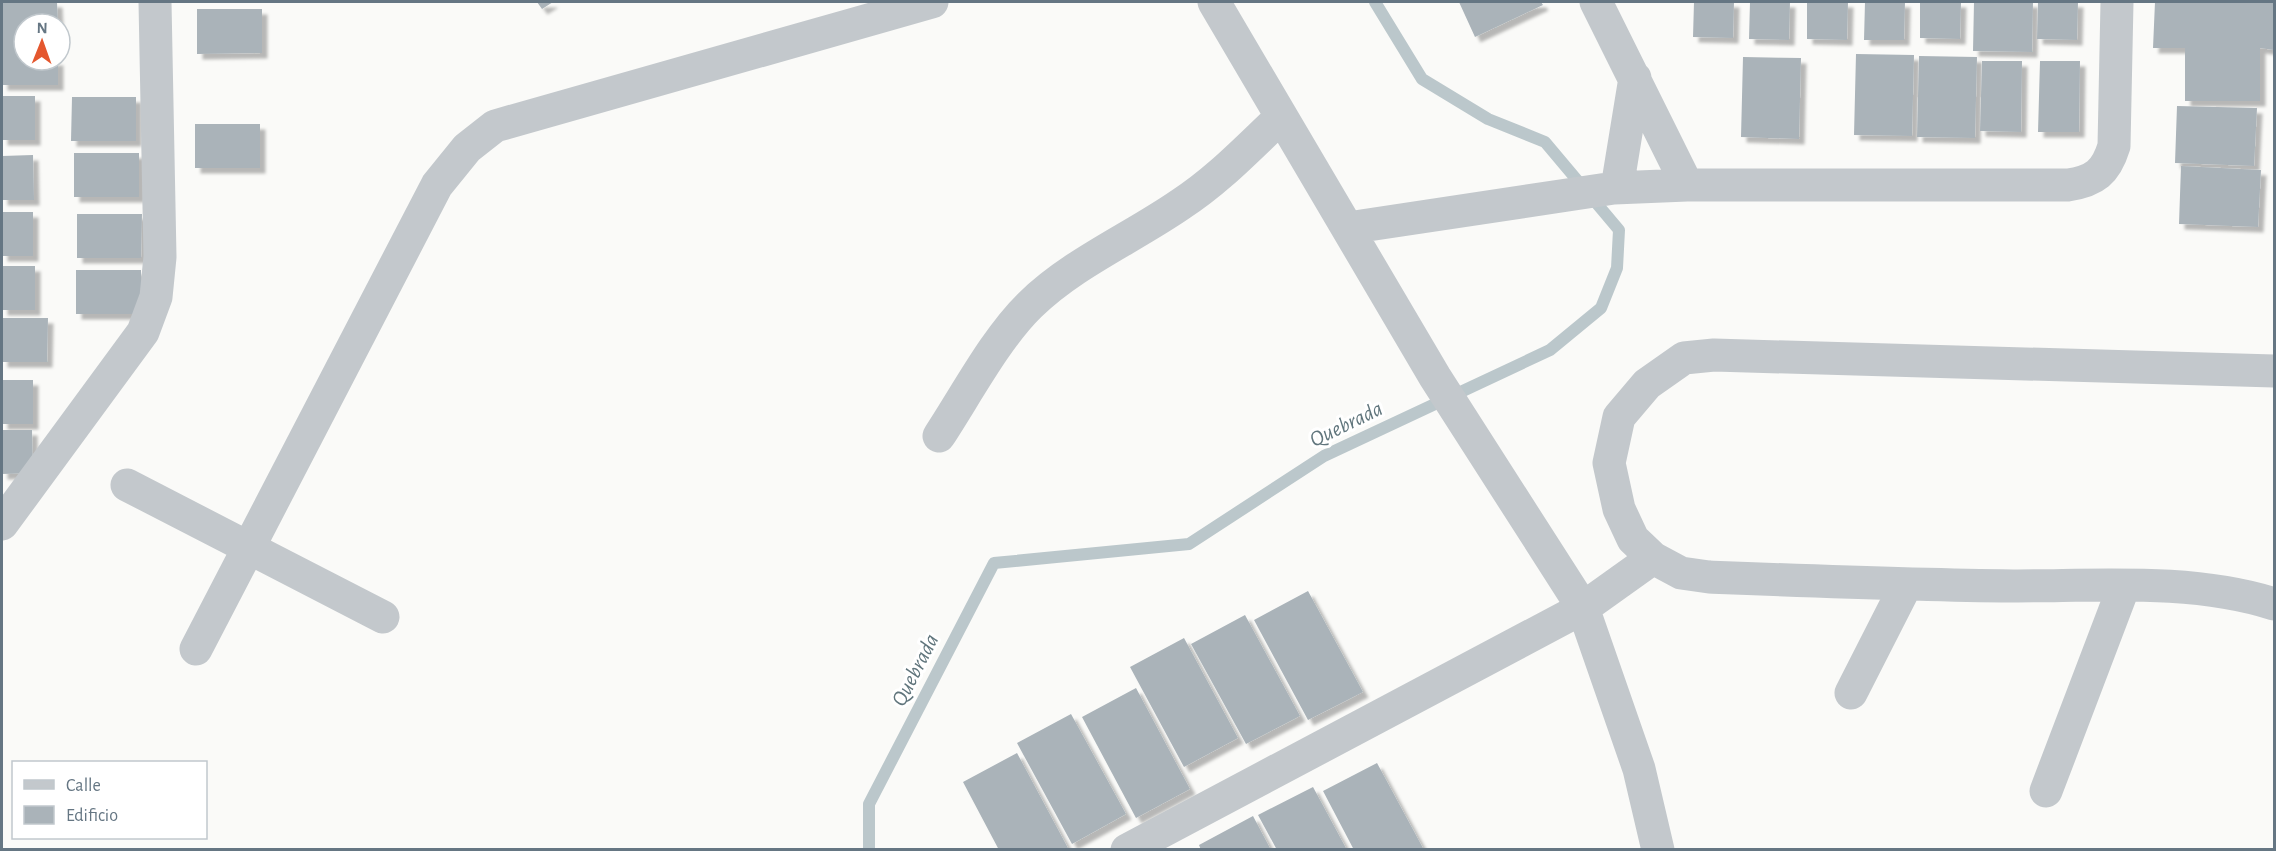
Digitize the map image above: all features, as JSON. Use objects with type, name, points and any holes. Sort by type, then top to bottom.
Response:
[{"type":"street","points":[[2,524],[143,332],[156,297],[160,257],[155,2]]},
{"type":"street","points":[[196,649],[437,185],[467,148],[495,126],[932,2]]},
{"type":"street","points":[[1214,2],[1280,118],[1464,425],[1583,608],[1639,769],[1658,849]]},
{"type":"street","points":[[1596,2],[1687,185]]},
{"type":"street","points":[[1348,228],[1615,188],[1687,185],[2068,185],[2085,182],[2099,175],[2109,163],[2114,146],[2117,2]]},
{"type":"street","points":[[1615,188],[1635,78]]},
{"type":"street","points":[[939,436],[1010,329],[1030,305],[1060,281],[1181,205],[1215,180],[1280,118]]},
{"type":"street","points":[[2274,371],[1714,355],[1684,358],[1647,384],[1619,417],[1608,463],[1619,509],[1633,539],[1653,558],[1681,573],[1709,577],[1906,585],[2173,587],[2244,594],[2274,604]]},
{"type":"street","points":[[127,484],[383,617]]},
{"type":"street","points":[[1127,849],[1583,608],[1653,558]]},
{"type":"street","points":[[1851,693],[1906,585]]},
{"type":"street","points":[[2046,791],[2124,586]]},
{"type":"building","points":[[2,2],[57,2],[57,12],[12,12],[12,72],[58,72],[58,85],[2,85]]},
{"type":"building","points":[[537,2],[553,2],[542,9]]},
{"type":"building","points":[[1459,2],[1541,2],[1543,5],[1475,37]]},
{"type":"building","points":[[1694,2],[1734,2],[1733,38],[1693,37]]},
{"type":"building","points":[[1750,2],[1790,2],[1789,40],[1749,39]]},
{"type":"building","points":[[1807,2],[1848,2],[1847,40],[1807,39]]},
{"type":"building","points":[[1865,2],[1905,2],[1904,40],[1864,40]]},
{"type":"building","points":[[1920,2],[1961,2],[1960,39],[1920,38]]},
{"type":"building","points":[[1974,2],[2033,2],[2032,52],[1973,51]]},
{"type":"building","points":[[2038,2],[2078,2],[2077,40],[2037,39]]},
{"type":"building","points":[[2155,2],[2274,2],[2274,50],[2260,48],[2260,101],[2185,101],[2185,48],[2153,48]]},
{"type":"building","points":[[197,9],[262,9],[262,53],[197,54]]},
{"type":"building","points":[[1856,54],[1914,55],[1912,136],[1854,135]]},
{"type":"building","points":[[1919,56],[1977,57],[1975,138],[1917,137]]},
{"type":"building","points":[[1743,57],[1801,58],[1799,139],[1741,137]]},
{"type":"building","points":[[1982,61],[2022,61],[2021,132],[1980,131]]},
{"type":"building","points":[[2040,61],[2080,61],[2079,132],[2038,132]]},
{"type":"building","points":[[2,96],[35,96],[35,140],[2,140]]},
{"type":"building","points":[[72,97],[136,97],[136,141],[71,141]]},
{"type":"building","points":[[2177,106],[2257,108],[2254,166],[2175,163]]},
{"type":"building","points":[[195,124],[260,124],[260,168],[195,168]]},
{"type":"building","points":[[74,153],[139,153],[139,197],[74,197]]},
{"type":"building","points":[[33,155],[34,200],[2,200],[2,156]]},
{"type":"building","points":[[2181,166],[2261,170],[2258,227],[2179,224]]},
{"type":"building","points":[[2,212],[33,212],[33,256],[2,256]]},
{"type":"building","points":[[77,214],[142,214],[141,258],[77,258]]},
{"type":"building","points":[[2,266],[35,266],[35,310],[2,310]]},
{"type":"building","points":[[76,270],[141,270],[141,314],[76,314]]},
{"type":"building","points":[[2,318],[48,318],[47,362],[2,362]]},
{"type":"building","points":[[2,380],[33,380],[33,424],[2,424]]},
{"type":"building","points":[[2,430],[32,430],[33,473],[2,474]]},
{"type":"building","points":[[1308,591],[1363,692],[1308,720],[1254,620]]},
{"type":"building","points":[[1245,615],[1300,716],[1246,744],[1191,644]]},
{"type":"building","points":[[1184,638],[1238,738],[1184,767],[1130,667]]},
{"type":"building","points":[[1136,688],[1190,789],[1136,818],[1082,717]]},
{"type":"building","points":[[1071,714],[1126,814],[1072,844],[1017,743]]},
{"type":"building","points":[[1017,753],[1069,850],[999,850],[963,782]]},
{"type":"building","points":[[1377,763],[1424,850],[1354,850],[1323,791]]},
{"type":"building","points":[[1313,787],[1347,850],[1277,850],[1258,815]]},
{"type":"building","points":[[1253,816],[1271,850],[1201,850],[1199,845]]},
{"type":"waterway","name":"Quebrada","points":[[869,850],[869,804],[994,563],[1189,544],[1324,456],[1550,350],[1601,308],[1617,268],[1619,230],[1545,142],[1488,119],[1422,79],[1375,2]]}]
